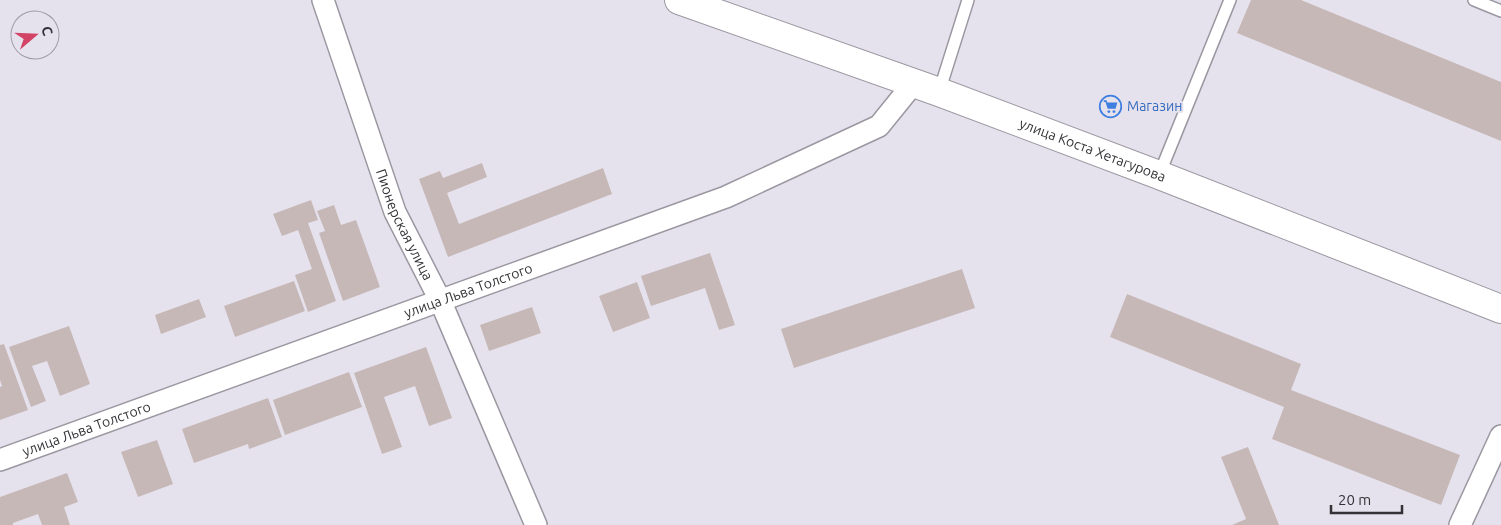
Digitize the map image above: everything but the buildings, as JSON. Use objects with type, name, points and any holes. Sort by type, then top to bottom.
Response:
[{"type":"main road","name":"улица Коста Хетагурова","points":[[680,0],[926,88],[1159,175],[1501,309]]},
{"type":"street","name":"Пионерская улица","points":[[323,0],[395,212],[440,300],[536,525]]},
{"type":"street","name":"улица Льва Толстого","points":[[0,460],[726,197],[879,126],[926,88]]},
{"type":"street","points":[[1460,525],[1501,436]]},
{"type":"lane","points":[[926,88],[968,0]]},
{"type":"lane","points":[[1159,175],[1230,0]]},
{"type":"lane","points":[[1474,0],[1501,12]]},
{"type":"place","name":"Магазин","points":[[1111,106]]}]
